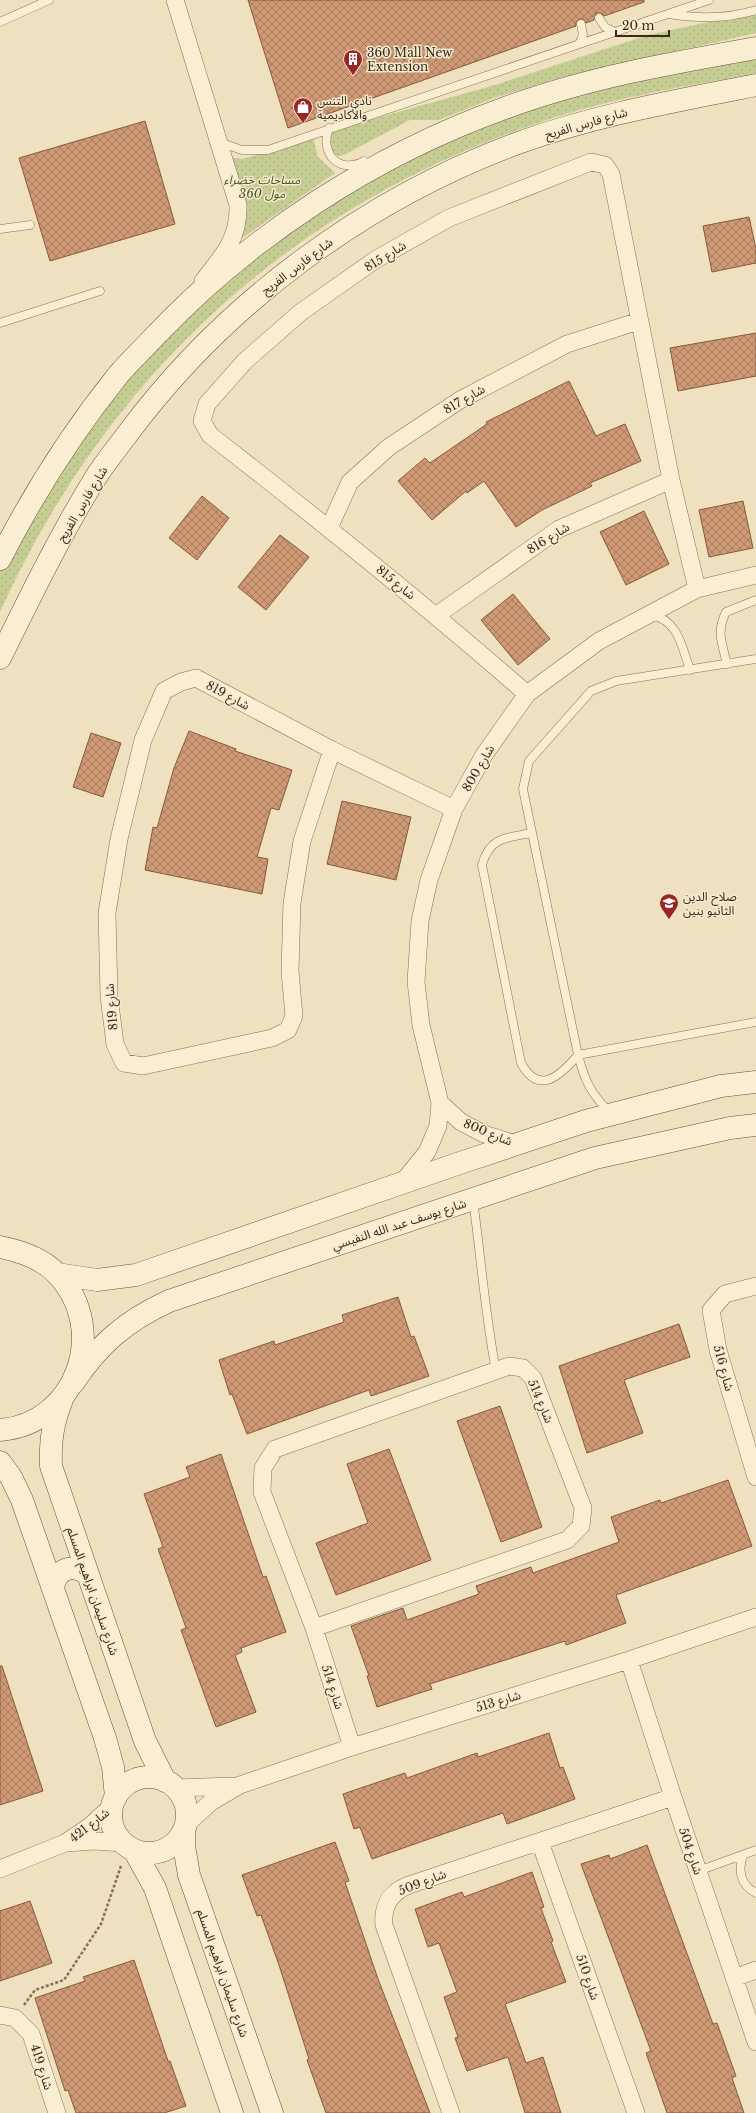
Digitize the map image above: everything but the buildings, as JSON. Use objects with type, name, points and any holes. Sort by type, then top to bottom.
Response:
[{"type":"street","points":[[175,0],[238,205],[237,228],[227,250],[180,310]]},
{"type":"street","points":[[0,559],[18,524],[62,453],[120,373],[180,310],[244,253],[330,193],[412,142],[505,108],[594,80],[756,48]]},
{"type":"street","name":"شارع فارس الفريح","points":[[0,658],[62,536],[97,475],[154,398],[210,339],[270,283],[356,223],[435,179],[517,144],[601,117],[756,85]]},
{"type":"street","name":"شارع 815","points":[[527,694],[437,615],[210,435],[202,421],[207,404],[245,361],[301,312],[375,260],[449,218],[592,162],[605,165],[611,174],[671,480],[697,589]]},
{"type":"street","name":"شارع 817","points":[[329,528],[350,482],[388,447],[460,400],[567,344],[639,321]]},
{"type":"street","name":"شارع 816","points":[[437,615],[559,529],[671,480]]},
{"type":"street","name":"شارع 800","points":[[401,1184],[427,1152],[438,1126],[440,1103],[421,1025],[416,982],[420,921],[429,880],[454,809],[484,755],[527,694],[599,641],[697,589],[756,575]]},
{"type":"street","name":"شارع 819","points":[[332,750],[302,841],[292,903],[290,971],[294,1016],[288,1030],[272,1038],[143,1066],[124,1063],[115,1044],[109,996],[107,913],[119,839],[143,740],[164,690],[181,682],[196,678],[332,750],[454,809]]},
{"type":"street","points":[[57,1274],[97,1280],[136,1275],[457,1164],[611,1114],[721,1086],[756,1082]]},
{"type":"street","name":"شارع 800","points":[[440,1103],[460,1122],[484,1134],[518,1145]]},
{"type":"street","name":"شارع يوسف عبد الله النفيسي","points":[[68,1390],[87,1362],[104,1342],[124,1326],[146,1312],[169,1301],[596,1158],[730,1128],[756,1124]]},
{"type":"street","points":[[0,1230],[25,1253]]},
{"type":"street","points":[[0,1247],[25,1253],[42,1262],[57,1274],[74,1298],[83,1326],[83,1355],[68,1390],[41,1418],[12,1429],[0,1430]]},
{"type":"street","name":"شارع 516","points":[[756,1286],[725,1294],[712,1310],[718,1350],[756,1476]]},
{"type":"street","name":"شارع 514","points":[[314,1628],[568,1540],[582,1526],[583,1508],[533,1378],[523,1368],[509,1366],[275,1449],[264,1468],[262,1492],[314,1628],[352,1747]]},
{"type":"street","name":"شارع سليمان ابراهيم المسلم","points":[[68,1390],[54,1419],[50,1442],[51,1466],[145,1742],[171,1784]]},
{"type":"street","points":[[0,1462],[11,1477],[22,1500],[110,1753],[116,1782],[111,1820],[115,1833],[128,1847],[155,1888],[232,2113]]},
{"type":"street","points":[[53,1589],[56,1577],[65,1568],[74,1567],[82,1569],[88,1575]]},
{"type":"street","name":"شارع 513","points":[[185,1828],[211,1802],[240,1785],[352,1747],[629,1660],[756,1617]]},
{"type":"street","name":"شارع 504","points":[[629,1660],[673,1797],[756,2042]]},
{"type":"street","points":[[114,1802],[122,1788],[143,1778],[154,1777],[171,1784],[184,1799],[188,1812],[185,1828],[176,1842],[166,1850],[153,1853],[128,1847]]},
{"type":"street","name":"شارع 513","points":[[171,1784],[209,1788],[240,1785]]},
{"type":"street","name":"شارع 509","points":[[451,2113],[386,1932],[383,1918],[384,1910],[390,1897],[402,1888],[673,1797]]},
{"type":"street","name":"شارع 421","points":[[0,1869],[65,1843],[90,1826],[114,1802]]},
{"type":"street","name":"شارع سليمان ابراهيم المسلم","points":[[185,1828],[185,1854],[189,1875],[272,2113]]},
{"type":"street","name":"شارع 421","points":[[65,1843],[94,1841],[128,1847]]},
{"type":"street","name":"شارع 510","points":[[540,1842],[636,2113]]},
{"type":"street","points":[[734,1978],[756,1970]]},
{"type":"street","name":"شارع 419","points":[[7,2017],[31,2034],[57,2113]]},
{"type":"lane","points":[[0,22],[49,0]]},
{"type":"lane","points":[[218,141],[236,149],[255,151],[268,150],[708,0]]},
{"type":"lane","points":[[668,14],[708,18],[728,16],[756,10]]},
{"type":"lane","points":[[599,18],[605,27],[615,32]]},
{"type":"lane","points":[[579,44],[582,35],[581,24]]},
{"type":"lane","points":[[329,128],[325,138],[326,148],[330,157],[338,163],[348,166],[358,165],[370,158]]},
{"type":"lane","points":[[0,229],[30,225]]},
{"type":"lane","points":[[0,323],[100,290]]},
{"type":"lane","points":[[727,664],[720,639],[720,625],[726,612],[756,600]]},
{"type":"lane","points":[[648,615],[658,617],[675,629],[690,670]]},
{"type":"lane","points":[[611,1114],[594,1096],[586,1082],[578,1055],[523,789],[528,761],[592,690],[616,681],[756,659]]},
{"type":"lane","points":[[532,833],[499,839],[491,846],[482,865],[521,1063],[528,1075],[536,1079],[544,1080],[556,1077],[563,1073],[578,1055],[756,1022]]},
{"type":"lane","points":[[473,1200],[484,1275],[486,1308],[496,1371]]},
{"type":"lane","points":[[698,1871],[756,1850]]},
{"type":"lane","points":[[743,1855],[740,1870],[742,1878],[746,1886],[756,1893]]},
{"type":"path","points":[[7,2017],[35,1990],[64,1980],[101,1924],[128,1847]]},
{"type":"green space","name":"مساحات خضراء 360 مول","points":[[756,12],[756,33],[562,77],[491,99],[439,120],[410,120],[344,155],[339,156],[333,154],[328,135],[337,129],[495,85],[648,35]]},
{"type":"green space","name":"مساحات خضراء 360 مول","points":[[756,53],[756,73],[606,103],[556,117],[464,151],[377,194],[297,245],[224,303],[157,370],[98,443],[45,524],[0,612],[0,566],[33,504],[152,345],[309,213],[498,115]]},
{"type":"green space","name":"مساحات خضراء 360 مول","points":[[313,137],[318,157],[335,173],[241,239],[232,221],[227,157],[243,159]]},
{"type":"place","name":"360 Mall New Extension","points":[[353,76]]},
{"type":"place","name":"نادي التنس والأكاديمية","points":[[303,124]]},
{"type":"place","name":"صلاح الدين الثانيو بنين","points":[[669,920]]}]
